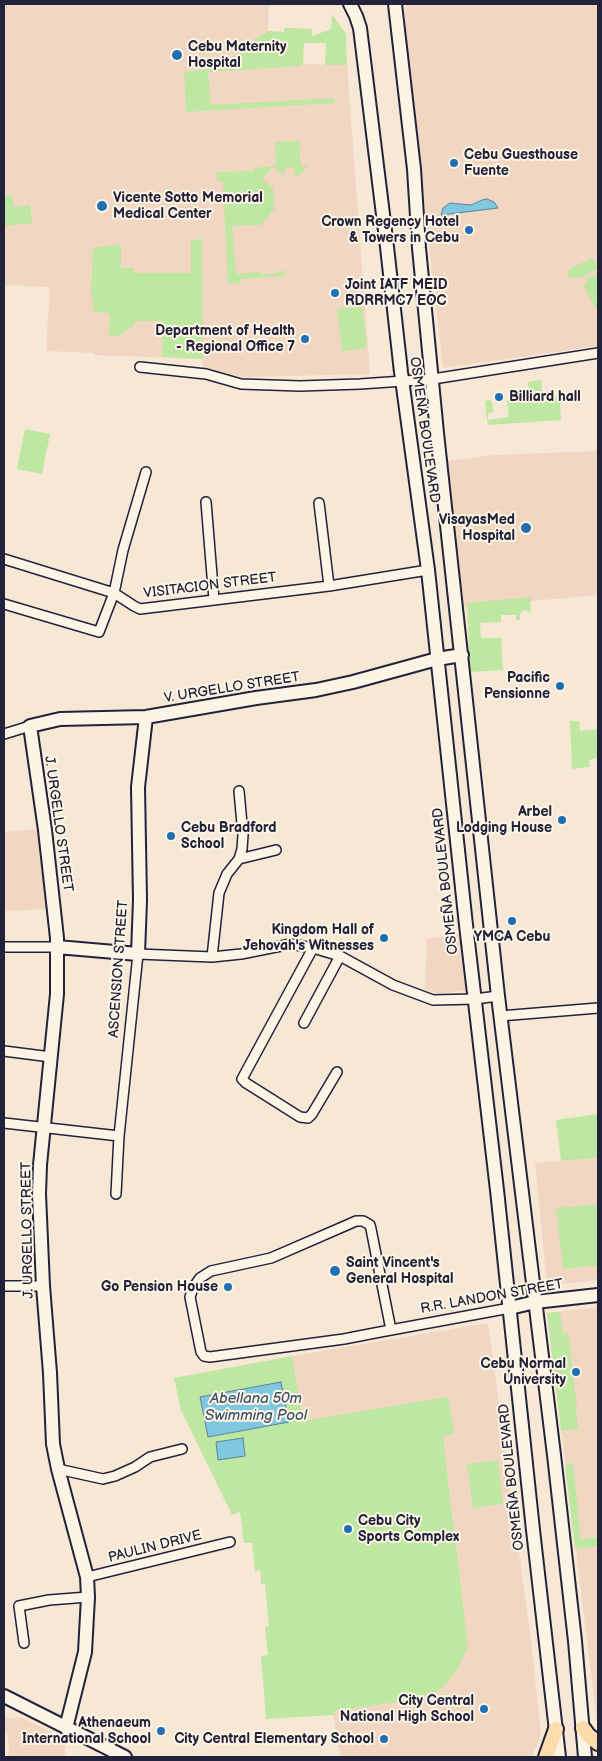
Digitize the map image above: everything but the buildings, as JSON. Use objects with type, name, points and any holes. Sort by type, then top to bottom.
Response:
[{"type":"main road","name":"OSMEÑA BOULEVARD","points":[[350,4],[360,28],[402,381],[428,570],[559,1757]]},
{"type":"main road","name":"OSMEÑA BOULEVARD","points":[[395,4],[414,169],[419,248],[432,379],[500,1016],[572,1612],[585,1757]]},
{"type":"main road","name":"V. URGELLO STREET","points":[[30,726],[60,719],[146,716],[316,690],[437,659],[462,655]]},
{"type":"main road","name":"ASCENSION STREET","points":[[138,954],[140,900],[138,787],[146,716]]},
{"type":"main road","name":"J. URGELLO STREET","points":[[30,726],[45,830],[57,947],[57,994],[43,1128],[39,1194],[53,1444],[86,1577],[88,1597],[85,1652],[66,1728]]},
{"type":"main road","points":[[57,947],[138,954]]},
{"type":"main road","name":"R.R. LANDON STREET","points":[[510,1308],[535,1302],[598,1295]]},
{"type":"main road","points":[[4,1696],[125,1757]]},
{"type":"main road","points":[[583,1728],[598,1743]]},
{"type":"main road","points":[[546,1757],[556,1729]]},
{"type":"street","points":[[140,367],[206,374],[232,383],[300,386],[432,379],[598,353]]},
{"type":"street","points":[[4,604],[99,632],[114,593],[123,550],[146,472]]},
{"type":"street","points":[[206,502],[214,600]]},
{"type":"street","points":[[318,503],[329,586]]},
{"type":"street","name":"VISITACION STREET","points":[[4,559],[114,593],[140,609],[329,586],[428,570]]},
{"type":"street","name":"V. URGELLO STREET","points":[[4,734],[30,726]]},
{"type":"street","points":[[212,957],[219,893],[227,874],[239,859],[242,835],[239,791]]},
{"type":"street","points":[[239,859],[276,850]]},
{"type":"street","points":[[138,954],[212,957],[241,954],[291,944],[340,956],[394,985],[433,1000],[476,999],[498,996]]},
{"type":"street","points":[[4,946],[57,947]]},
{"type":"street","points":[[313,948],[242,1079],[300,1117],[308,1118],[337,1072]]},
{"type":"street","name":"ASCENSION STREET","points":[[116,1194],[119,1136],[138,954]]},
{"type":"street","points":[[304,1023],[340,956]]},
{"type":"street","points":[[500,1016],[598,1008]]},
{"type":"street","points":[[4,1051],[51,1057]]},
{"type":"street","points":[[4,1123],[119,1136]]},
{"type":"street","name":"R.R. LANDON STREET","points":[[391,1330],[370,1225],[363,1221],[356,1221],[272,1258],[204,1274],[193,1288],[190,1297],[201,1352],[204,1356],[210,1357],[285,1348],[391,1330],[510,1308]]},
{"type":"street","points":[[4,1286],[43,1286]]},
{"type":"street","points":[[58,1470],[103,1479],[135,1467],[150,1457],[182,1449]]},
{"type":"street","name":"PAULIN DRIVE","points":[[86,1577],[230,1542]]},
{"type":"street","points":[[24,1643],[19,1606],[49,1600],[88,1597]]},
{"type":"shaded area","points":[[4,4],[269,4],[268,31],[284,32],[285,28],[312,29],[303,43],[303,64],[347,65],[370,374],[243,377],[203,369],[202,359],[94,355],[94,353],[46,351],[50,287],[4,285]]},
{"type":"shaded area","points":[[407,4],[596,4],[598,10],[598,346],[443,368],[407,51],[405,10]]},
{"type":"shaded area","name":"VisayasMed Hospital","points":[[598,451],[598,595],[464,607],[447,461],[494,455]]},
{"type":"shaded area","points":[[41,829],[49,909],[4,911],[4,832]]},
{"type":"shaded area","points":[[463,933],[470,990],[437,994],[425,989],[427,939]]},
{"type":"shaded area","points":[[598,1158],[598,1280],[547,1286],[535,1163]]},
{"type":"shaded area","name":"Cebu Normal University","points":[[598,1307],[598,1730],[547,1313]]},
{"type":"shaded area","points":[[488,1323],[531,1640],[541,1735],[532,1757],[340,1757],[333,1711],[429,1698],[443,1687],[457,1670],[467,1640],[443,1435],[303,1421],[292,1356]]},
{"type":"shaded area","points":[[21,1717],[65,1739],[65,1757],[8,1757],[9,1743],[4,1719]]},
{"type":"green space","points":[[332,14],[346,34],[347,65],[325,65],[326,43],[304,43],[303,64],[301,66],[208,72],[211,105],[334,98],[334,103],[186,112],[184,72],[219,67],[268,31],[284,32],[285,28],[312,29],[312,36],[331,29]]},
{"type":"green space","points":[[299,141],[301,166],[308,166],[299,175],[295,176],[294,167],[284,168],[285,176],[273,167],[262,179],[273,188],[275,208],[261,225],[232,226],[236,274],[260,272],[261,274],[277,274],[278,271],[285,271],[285,276],[241,279],[241,283],[228,284],[223,181],[217,181],[216,172],[254,171],[254,168],[276,166],[275,142]]},
{"type":"green space","points":[[12,195],[14,207],[30,205],[32,223],[4,226],[4,196]]},
{"type":"green space","points":[[202,238],[203,359],[162,357],[162,321],[135,321],[135,325],[118,336],[109,336],[110,313],[93,312],[91,294],[93,248],[121,244],[121,268],[134,268],[134,273],[191,273],[191,241]]},
{"type":"green space","points":[[592,258],[598,269],[579,278],[569,278],[567,270]]},
{"type":"green space","points":[[598,274],[598,308],[596,308],[583,285],[587,282],[585,279]]},
{"type":"green space","points":[[362,306],[367,348],[342,351],[337,309]]},
{"type":"green space","points":[[541,380],[543,398],[562,394],[563,403],[560,404],[561,420],[488,425],[485,401],[490,400],[492,403],[493,412],[488,413],[488,420],[509,417],[507,400],[529,399],[528,382]]},
{"type":"green space","points":[[25,429],[50,434],[42,474],[17,469]]},
{"type":"green space","points":[[530,597],[531,613],[525,610],[522,611],[520,620],[516,620],[516,615],[501,615],[501,622],[480,623],[481,638],[501,638],[503,670],[470,672],[467,603]]},
{"type":"green space","points":[[570,721],[579,721],[580,731],[598,729],[598,758],[589,760],[590,767],[572,769]]},
{"type":"green space","points":[[598,1114],[598,1158],[561,1161],[556,1120]]},
{"type":"green space","points":[[598,1204],[598,1265],[563,1269],[556,1208]]},
{"type":"green space","points":[[560,1312],[563,1333],[568,1333],[578,1429],[561,1431],[547,1313]]},
{"type":"green space","name":"Cebu City Sports Complex","points":[[292,1356],[303,1421],[448,1397],[454,1434],[443,1436],[468,1647],[457,1670],[443,1687],[429,1698],[334,1711],[334,1715],[266,1719],[261,1656],[268,1655],[265,1627],[269,1626],[265,1584],[261,1584],[260,1570],[255,1571],[252,1543],[244,1543],[240,1512],[232,1515],[181,1410],[174,1378]]},
{"type":"green space","points":[[498,1460],[503,1504],[473,1508],[467,1464]]},
{"type":"green space","points":[[573,1464],[581,1539],[598,1537],[598,1546],[575,1549],[565,1465]]},
{"type":"water","points":[[487,199],[494,202],[498,208],[441,215],[443,208],[450,203],[471,205]]},
{"type":"water","name":"Abellana 50m Swimming Pool","points":[[281,1382],[289,1422],[208,1437],[200,1397]]},
{"type":"water","points":[[243,1438],[245,1456],[218,1460],[216,1442]]},
{"type":"place","name":"Cebu Maternity Hospital","points":[[177,55]]},
{"type":"place","name":"Cebu Guesthouse Fuente","points":[[454,163]]},
{"type":"place","name":"Vicente Sotto Memorial Medical Center","points":[[102,206]]},
{"type":"place","name":"Crown Regency Hotel & Towers in Cebu","points":[[469,230]]},
{"type":"place","name":"Joint IATF MEID RDRRMC7 EOC","points":[[335,293]]},
{"type":"place","name":"Department of Health - Regional Office 7","points":[[305,339]]},
{"type":"place","name":"Billiard hall","points":[[499,397]]},
{"type":"place","name":"VisayasMed Hospital","points":[[526,528]]},
{"type":"place","name":"Pacific Pensionne","points":[[560,686]]},
{"type":"place","name":"Arbel Lodging House","points":[[562,820]]},
{"type":"place","name":"Cebu Bradford School","points":[[171,836]]},
{"type":"place","name":"YMCA Cebu","points":[[512,921]]},
{"type":"place","name":"Kingdom Hall of Jehovah's Witnesses","points":[[384,938]]},
{"type":"place","name":"Saint Vincent's General Hospital","points":[[335,1271]]},
{"type":"place","name":"Go Pension House","points":[[228,1287]]},
{"type":"place","name":"Cebu Normal University","points":[[576,1372]]},
{"type":"place","name":"Cebu City Sports Complex","points":[[348,1529]]},
{"type":"place","name":"City Central National High School","points":[[484,1709]]},
{"type":"place","name":"Athenaeum International School","points":[[161,1731]]},
{"type":"place","name":"City Central Elementary School","points":[[384,1739]]}]
